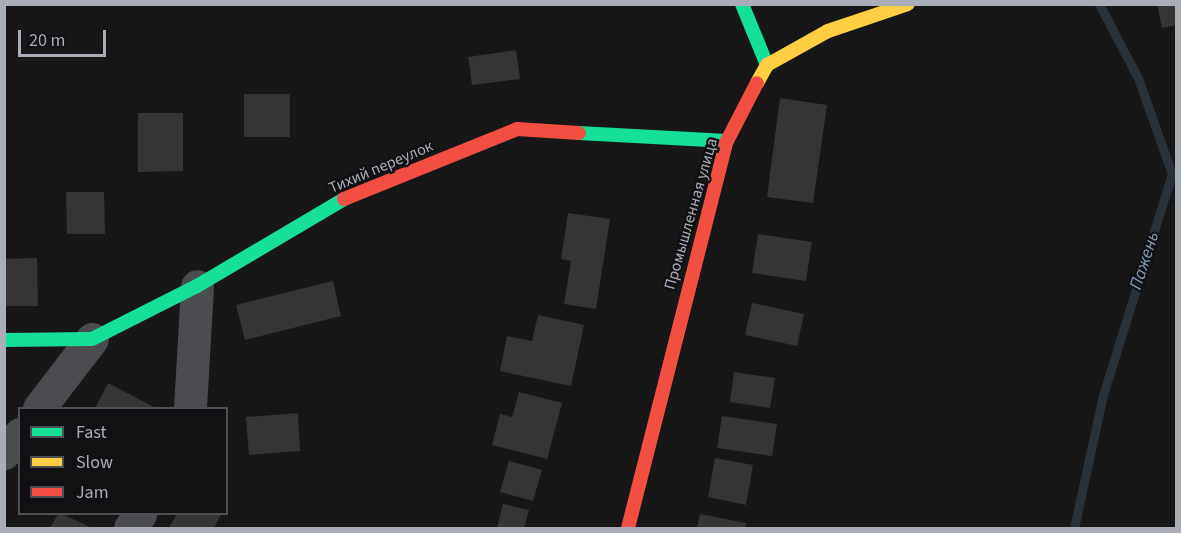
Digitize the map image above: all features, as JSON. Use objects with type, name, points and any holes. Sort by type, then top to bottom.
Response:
[{"type":"street","points":[[742,4],[767,65],[828,31],[908,4]]},
{"type":"street","name":"Промышленная улица","points":[[628,528],[727,141],[767,65]]},
{"type":"street","name":"Тихий переулок","points":[[4,340],[92,339],[197,286],[346,197],[518,129],[727,141]]},
{"type":"street","points":[[190,407],[197,286]]},
{"type":"street","points":[[40,407],[92,339]]},
{"type":"street","points":[[4,453],[18,436]]},
{"type":"street","points":[[130,528],[139,515]]},
{"type":"building","points":[[1157,4],[1176,4],[1176,25],[1162,28]]},
{"type":"building","points":[[516,50],[520,79],[472,85],[468,57]]},
{"type":"building","points":[[244,94],[290,94],[290,137],[244,137]]},
{"type":"building","points":[[780,98],[827,105],[813,203],[767,197]]},
{"type":"building","points":[[138,113],[183,113],[183,171],[138,172]]},
{"type":"building","points":[[66,192],[104,192],[105,234],[67,234]]},
{"type":"building","points":[[568,213],[610,219],[596,309],[564,304],[571,261],[561,259]]},
{"type":"building","points":[[758,234],[812,242],[806,281],[752,273]]},
{"type":"building","points":[[37,258],[38,306],[4,306],[4,259]]},
{"type":"building","points":[[333,281],[341,316],[245,340],[236,305]]},
{"type":"building","points":[[752,303],[804,314],[797,346],[745,335]]},
{"type":"building","points":[[538,315],[584,325],[571,386],[500,371],[507,336],[532,341]]},
{"type":"building","points":[[734,372],[775,378],[770,408],[730,402]]},
{"type":"building","points":[[108,383],[154,407],[96,407]]},
{"type":"building","points":[[519,392],[562,403],[547,459],[492,445],[500,414],[512,417]]},
{"type":"building","points":[[298,413],[300,451],[249,455],[246,417]]},
{"type":"building","points":[[722,416],[777,424],[772,456],[717,448]]},
{"type":"building","points":[[715,458],[753,465],[746,505],[708,497]]},
{"type":"building","points":[[509,461],[542,470],[533,501],[500,492]]},
{"type":"building","points":[[503,504],[529,510],[524,528],[497,528]]},
{"type":"building","points":[[700,514],[746,523],[745,528],[697,528]]},
{"type":"building","points":[[57,515],[64,515],[92,528],[50,528]]},
{"type":"building","points":[[176,515],[220,515],[214,528],[169,528]]},
{"type":"waterway","name":"Пажень","points":[[1074,528],[1103,395],[1172,174],[1138,78],[1099,4]]},
{"type":"traffic: fast","points":[[742,4],[767,65]]},
{"type":"traffic: fast","points":[[579,133],[727,141]]},
{"type":"traffic: fast","points":[[4,340],[92,339],[197,286],[344,199]]},
{"type":"traffic: slow","points":[[757,83],[767,65],[828,31],[908,4]]},
{"type":"traffic: jam","points":[[628,528],[727,141],[757,83]]},
{"type":"traffic: jam","points":[[344,199],[517,129],[579,133]]}]
